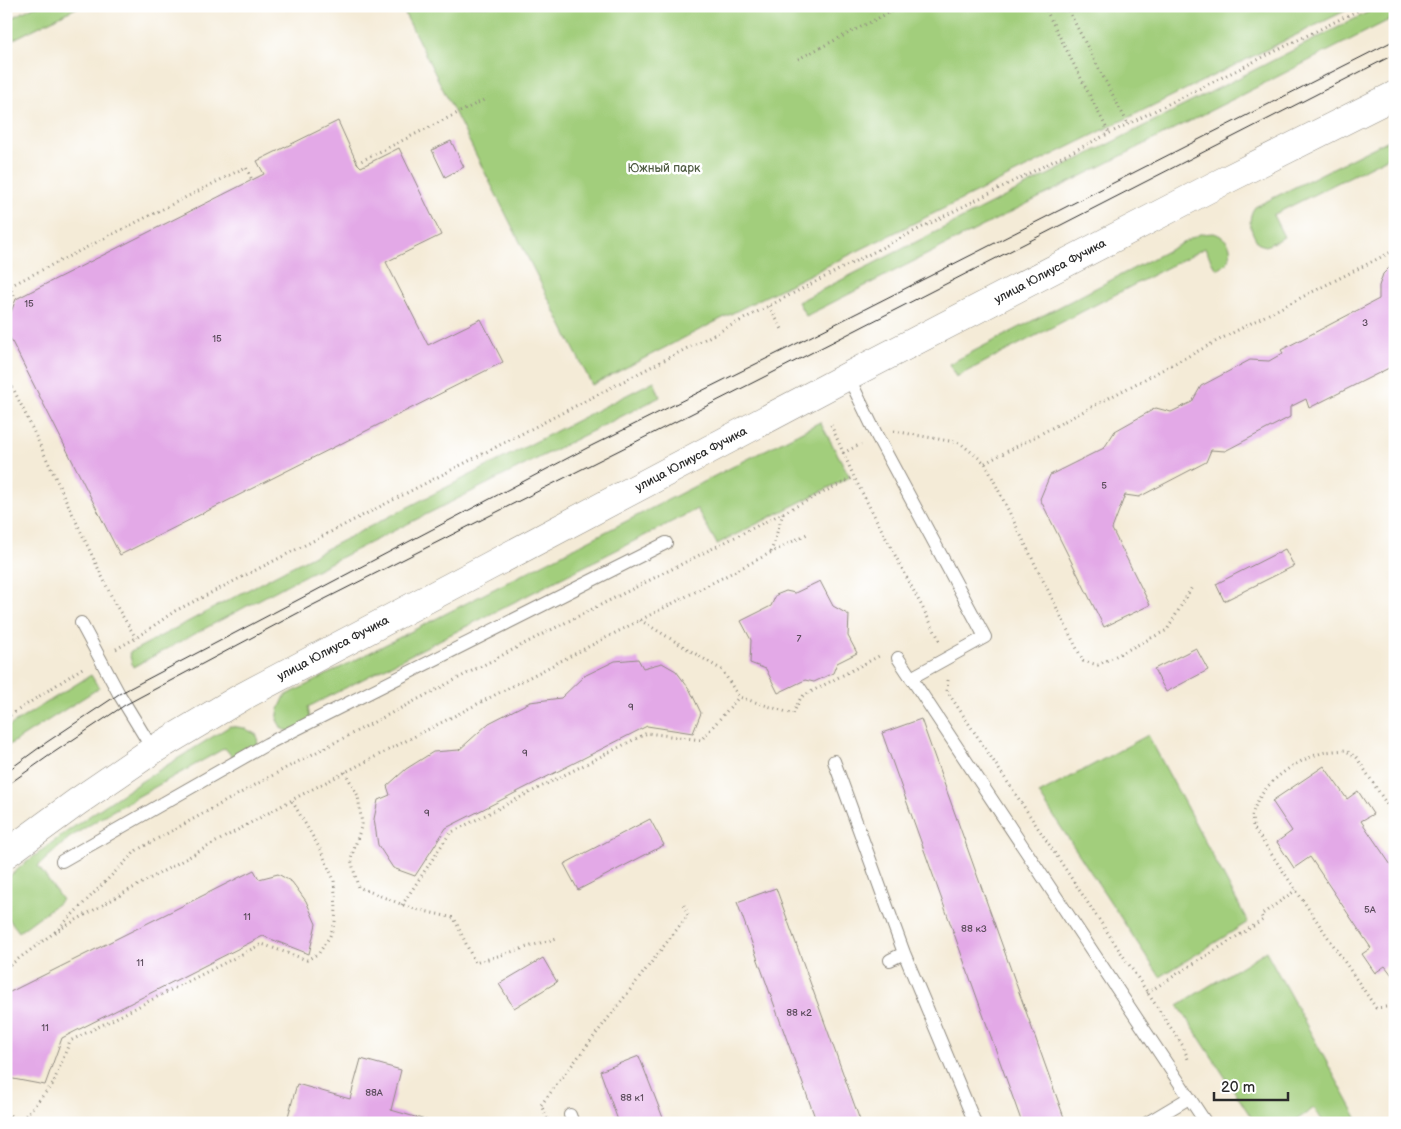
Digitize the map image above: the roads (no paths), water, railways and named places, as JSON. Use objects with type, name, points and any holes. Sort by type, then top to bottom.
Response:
[{"type":"street","name":"улица Юлиуса Фучика","points":[[6,854],[153,750],[242,697],[848,376],[1395,94]]},
{"type":"lane","points":[[848,376],[985,638],[911,678]]},
{"type":"lane","points":[[62,861],[267,744],[666,543]]},
{"type":"lane","points":[[82,622],[119,694],[153,750]]},
{"type":"lane","points":[[898,658],[1206,1123]]},
{"type":"lane","points":[[834,761],[904,953],[976,1123]]},
{"type":"lane","points":[[890,960],[904,953]]},
{"type":"lane","points":[[1147,1123],[1189,1098]]},
{"type":"tram line","points":[[6,772],[119,694],[587,448],[1395,40]]},
{"type":"tram line","points":[[6,786],[125,705],[313,605],[770,374],[1395,54]]},
{"type":"park label","name":"Южный парк","points":[[664,168]]}]
